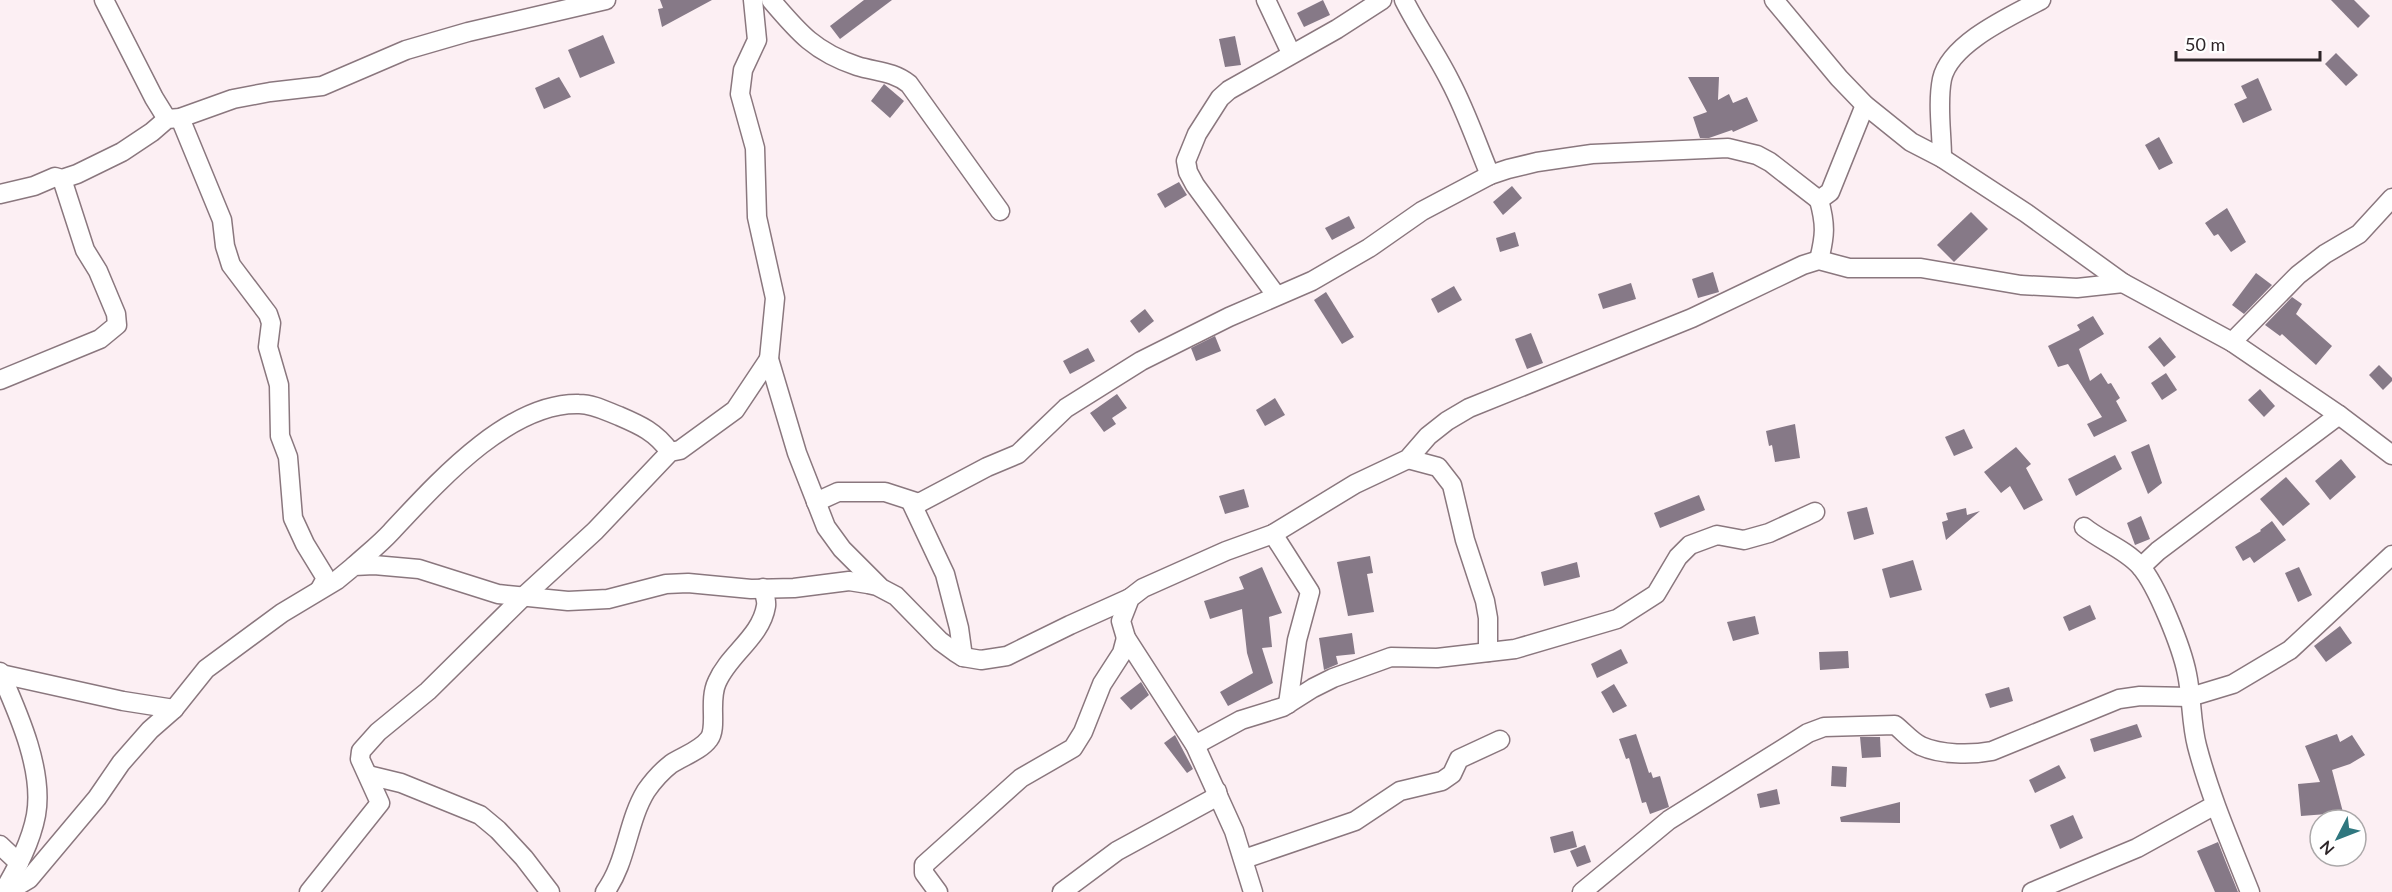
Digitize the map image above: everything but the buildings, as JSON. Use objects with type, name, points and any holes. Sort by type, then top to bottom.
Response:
[{"type":"street","points":[[104,0],[142,77],[173,119],[222,220],[225,246],[231,265],[268,314],[272,323],[268,347],[279,385],[280,436],[288,457],[291,511],[296,528],[324,575],[325,580],[320,589]]},
{"type":"street","points":[[0,194],[34,186],[55,177],[62,179],[98,165],[173,119],[212,105],[240,98],[322,86],[406,50],[468,32],[606,0]]},
{"type":"street","points":[[753,0],[757,40],[742,70],[740,94],[755,148],[757,217],[775,298],[769,358],[790,431],[816,502],[832,537],[882,590]]},
{"type":"street","points":[[771,0],[807,41],[826,54],[857,66],[898,75],[909,84],[1000,211]]},
{"type":"street","points":[[1266,0],[1291,53]]},
{"type":"street","points":[[1276,295],[1196,185],[1188,172],[1186,161],[1197,134],[1220,98],[1229,90],[1337,29],[1382,0]]},
{"type":"street","points":[[1404,0],[1422,36],[1451,83],[1490,175]]},
{"type":"street","points":[[1774,0],[1822,60],[1865,105],[1911,142],[1942,158],[2026,213],[2123,283],[2232,342],[2339,415],[2392,455]]},
{"type":"street","points":[[1942,158],[1940,94],[1943,76],[1954,58],[1969,42],[2004,19],[2041,0]]},
{"type":"street","points":[[1819,200],[1830,192],[1865,105]]},
{"type":"street","points":[[816,502],[838,492],[885,492],[919,503],[987,467],[1018,454],[1066,408],[1141,361],[1276,295],[1312,281],[1369,248],[1422,211],[1490,175],[1538,162],[1592,154],[1728,148],[1757,155],[1770,162],[1819,200],[1825,220],[1825,237],[1819,260]]},
{"type":"street","points":[[0,380],[100,339],[117,326],[116,314],[98,271],[85,250],[62,179]]},
{"type":"street","points":[[2232,342],[2298,275],[2325,254],[2359,234],[2392,198]]},
{"type":"street","points":[[354,566],[374,565],[419,569],[498,594],[568,601],[592,601],[626,596],[666,584],[751,589],[794,588],[849,581],[877,586],[896,596],[940,641],[963,657],[981,660],[1006,656],[1130,598],[1143,588],[1226,551],[1273,534],[1355,484],[1408,459],[1428,436],[1469,408],[1692,318],[1803,265],[1819,260],[1849,268],[1921,268],[2021,285],[2077,288],[2123,283]]},
{"type":"street","points":[[309,892],[379,808],[381,801],[360,759],[361,752],[378,732],[429,691],[523,597],[595,531],[670,452],[680,450],[735,411],[769,358]]},
{"type":"street","points":[[5,892],[29,879],[97,798],[121,763],[150,730],[174,709],[206,669],[282,613],[337,580],[390,533],[450,470],[505,429],[536,412],[580,404],[597,407],[648,429],[661,438],[670,452]]},
{"type":"street","points":[[2141,567],[2158,551],[2339,415]]},
{"type":"street","points":[[1408,459],[1438,467],[1452,485],[1468,551],[1485,601],[1488,618],[1488,652]]},
{"type":"street","points":[[911,502],[945,574],[959,628],[963,657]]},
{"type":"street","points":[[1195,745],[1241,720],[1266,714],[1288,704],[1333,678],[1391,657],[1437,658],[1515,649],[1617,619],[1656,594],[1678,557],[1690,546],[1717,535],[1744,540],[1769,533],[1815,512]]},
{"type":"street","points":[[2084,527],[2132,558],[2141,567],[2152,585],[2180,646],[2187,675],[2196,745],[2215,805],[2250,892]]},
{"type":"street","points":[[1273,534],[1310,592],[1297,640],[1288,704]]},
{"type":"street","points":[[1582,892],[1669,820],[1813,731],[1824,727],[1895,725],[1911,740],[1928,748],[1981,753],[1992,751],[2119,699],[2140,696],[2190,697],[2233,684],[2290,650],[2392,555]]},
{"type":"street","points":[[605,892],[618,870],[636,809],[646,790],[672,764],[700,747],[713,734],[711,704],[717,682],[724,667],[758,628],[766,605],[763,588]]},
{"type":"street","points":[[1130,598],[1120,621],[1126,638],[1195,745],[1217,791],[1244,860],[1253,892]]},
{"type":"street","points":[[938,892],[924,873],[924,865],[1020,778],[1073,747],[1083,732],[1102,684],[1122,653],[1126,638]]},
{"type":"street","points":[[0,673],[123,701],[174,709]]},
{"type":"street","points":[[0,673],[28,746],[38,794],[36,817],[19,863],[5,892]]},
{"type":"street","points":[[1244,860],[1354,821],[1400,791],[1442,782],[1452,774],[1459,759],[1500,740]]},
{"type":"street","points":[[368,775],[401,783],[480,815],[498,830],[524,858],[550,892]]},
{"type":"street","points":[[1062,892],[1117,852],[1218,796],[1217,791]]},
{"type":"street","points":[[2032,892],[2137,848],[2215,805]]},
{"type":"street","points":[[0,845],[19,863]]}]
